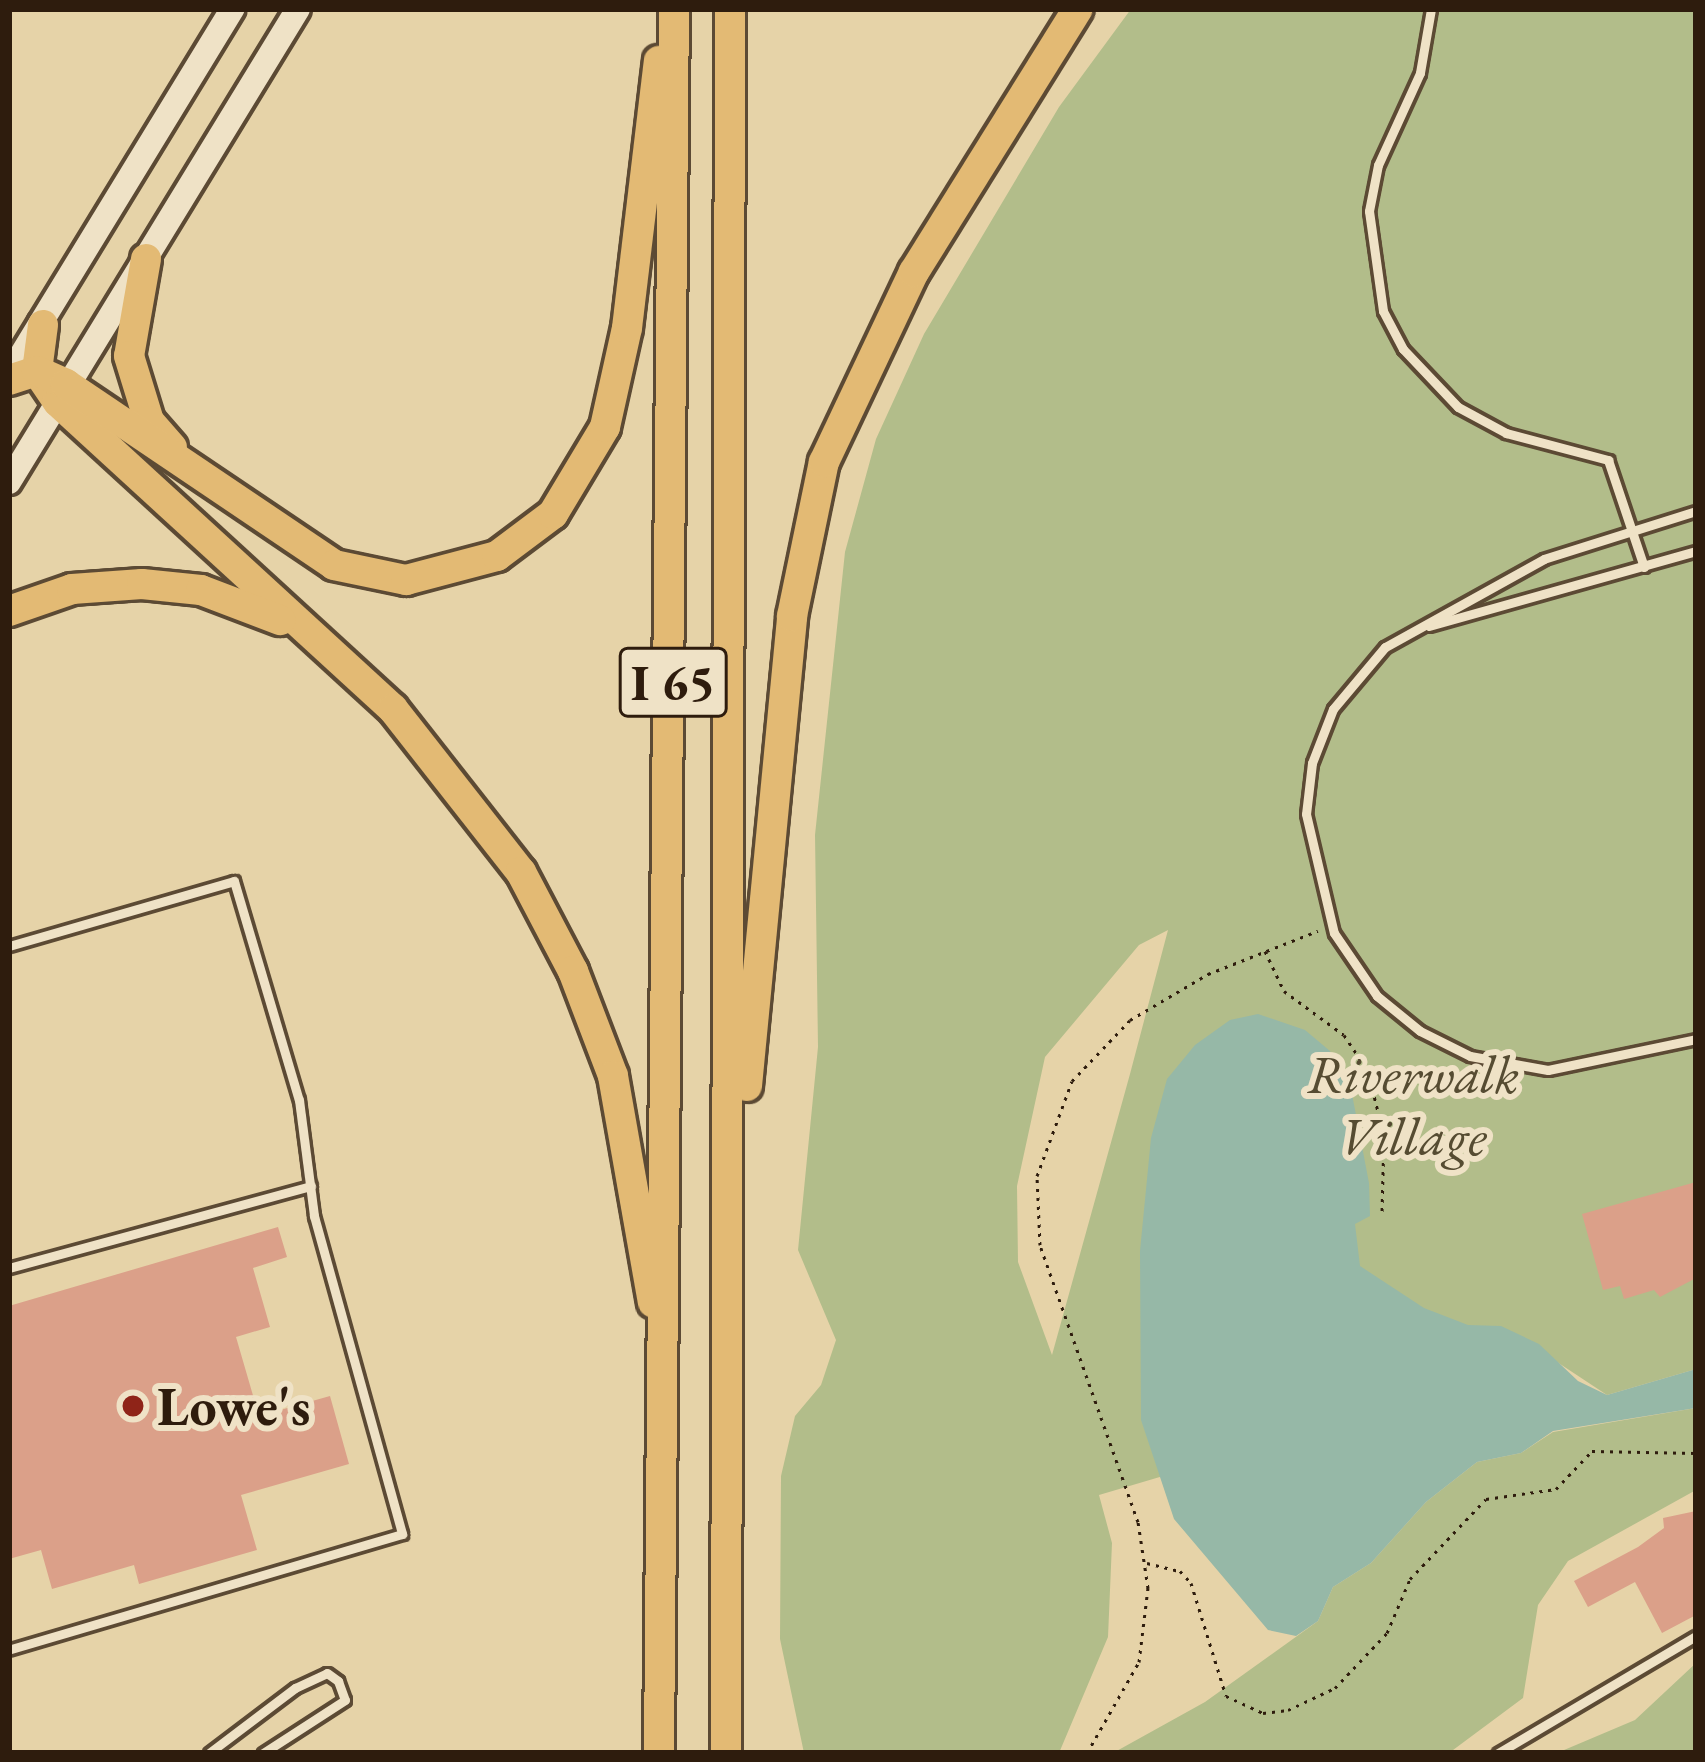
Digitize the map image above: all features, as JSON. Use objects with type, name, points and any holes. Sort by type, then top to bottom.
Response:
[{"type":"highway","points":[[43,325],[18,375],[62,393],[182,461],[298,545],[367,576],[406,580],[468,569],[553,514],[591,458],[618,383],[649,125],[674,9]]},
{"type":"highway","name":"I 65","points":[[659,1753],[674,9]]},
{"type":"highway","name":"I 65","points":[[726,1753],[730,9]]},
{"type":"highway","points":[[730,1211],[791,616],[824,462],[914,272],[1078,9]]},
{"type":"highway","points":[[146,259],[129,356],[149,421],[182,461]]},
{"type":"highway","points":[[62,393],[435,754],[552,926],[622,1112],[662,1356]]},
{"type":"highway","points":[[9,611],[72,589],[142,584],[201,590],[302,628]]},
{"type":"main road","points":[[43,325],[232,9]]},
{"type":"main road","points":[[9,482],[298,9]]},
{"type":"lane","points":[[1431,9],[1420,73],[1378,165],[1369,211],[1383,310],[1403,349],[1457,407],[1506,433],[1603,455],[1644,567]]},
{"type":"lane","points":[[1696,511],[1510,574],[1401,636],[1346,689],[1312,763],[1307,835],[1331,926],[1390,1008],[1470,1056],[1568,1070],[1696,1039]]},
{"type":"lane","points":[[1401,636],[1696,551]]},
{"type":"lane","points":[[9,946],[235,881],[299,1100],[311,1186],[402,1534],[9,1650]]},
{"type":"lane","points":[[9,1268],[311,1186]]},
{"type":"lane","points":[[1498,1753],[1696,1636]]},
{"type":"lane","points":[[209,1753],[295,1688],[327,1673],[338,1681],[345,1700],[262,1753]]},
{"type":"path","points":[[1087,1753],[1139,1662],[1145,1563],[1049,1276],[1037,1176],[1059,1106],[1093,1055],[1162,999],[1264,950],[1331,926]]},
{"type":"path","points":[[1264,950],[1275,980],[1344,1035],[1368,1071],[1384,1136],[1382,1215]]},
{"type":"path","points":[[1145,1563],[1180,1571],[1191,1583],[1226,1696],[1263,1713],[1288,1710],[1325,1695],[1387,1633],[1410,1579],[1486,1499],[1556,1489],[1592,1451],[1696,1453]]},
{"type":"green space","name":"Riverwalk Village","points":[[1131,9],[1696,9],[1696,1369],[1607,1395],[1554,1360],[1099,1495],[1112,1543],[1108,1637],[1059,1753],[804,1753],[780,1639],[781,1476],[795,1416],[821,1385],[836,1340],[798,1250],[818,1047],[815,835],[845,552],[876,439],[924,334],[1059,107]],"holes":[[[1168,930],[1052,1355],[1018,1262],[1017,1186],[1045,1057],[1139,945]]]},
{"type":"green space","points":[[1696,1408],[1696,1490],[1568,1561],[1538,1605],[1523,1698],[1449,1753],[1113,1753],[1205,1702],[1318,1621],[1333,1587],[1371,1563],[1426,1502],[1477,1462],[1521,1453],[1553,1432]]},
{"type":"green space","points":[[1696,1663],[1694,1753],[1557,1753],[1635,1720]]},
{"type":"shaded area","points":[[1258,1014],[1305,1030],[1330,1051],[1351,1089],[1369,1183],[1370,1216],[1355,1224],[1360,1266],[1424,1308],[1468,1325],[1501,1326],[1539,1344],[1578,1381],[1607,1395],[1696,1369],[1696,1408],[1553,1431],[1521,1453],[1477,1462],[1426,1502],[1371,1563],[1333,1587],[1318,1621],[1296,1636],[1268,1630],[1174,1519],[1141,1420],[1140,1251],[1151,1138],[1167,1079],[1195,1045],[1230,1020]]},
{"type":"building","points":[[1696,1182],[1696,1278],[1660,1297],[1654,1290],[1624,1299],[1620,1286],[1603,1290],[1582,1214]]},
{"type":"building","name":"Lowe's","points":[[278,1227],[287,1257],[253,1268],[270,1327],[236,1337],[259,1416],[330,1396],[349,1464],[241,1495],[257,1550],[139,1584],[134,1565],[52,1589],[41,1550],[9,1559],[9,1306]]},
{"type":"building","points":[[1696,1511],[1696,1615],[1662,1633],[1635,1582],[1588,1607],[1574,1581],[1638,1547],[1664,1528],[1663,1518]]},
{"type":"place","name":"Lowe's","points":[[133,1406]]}]
